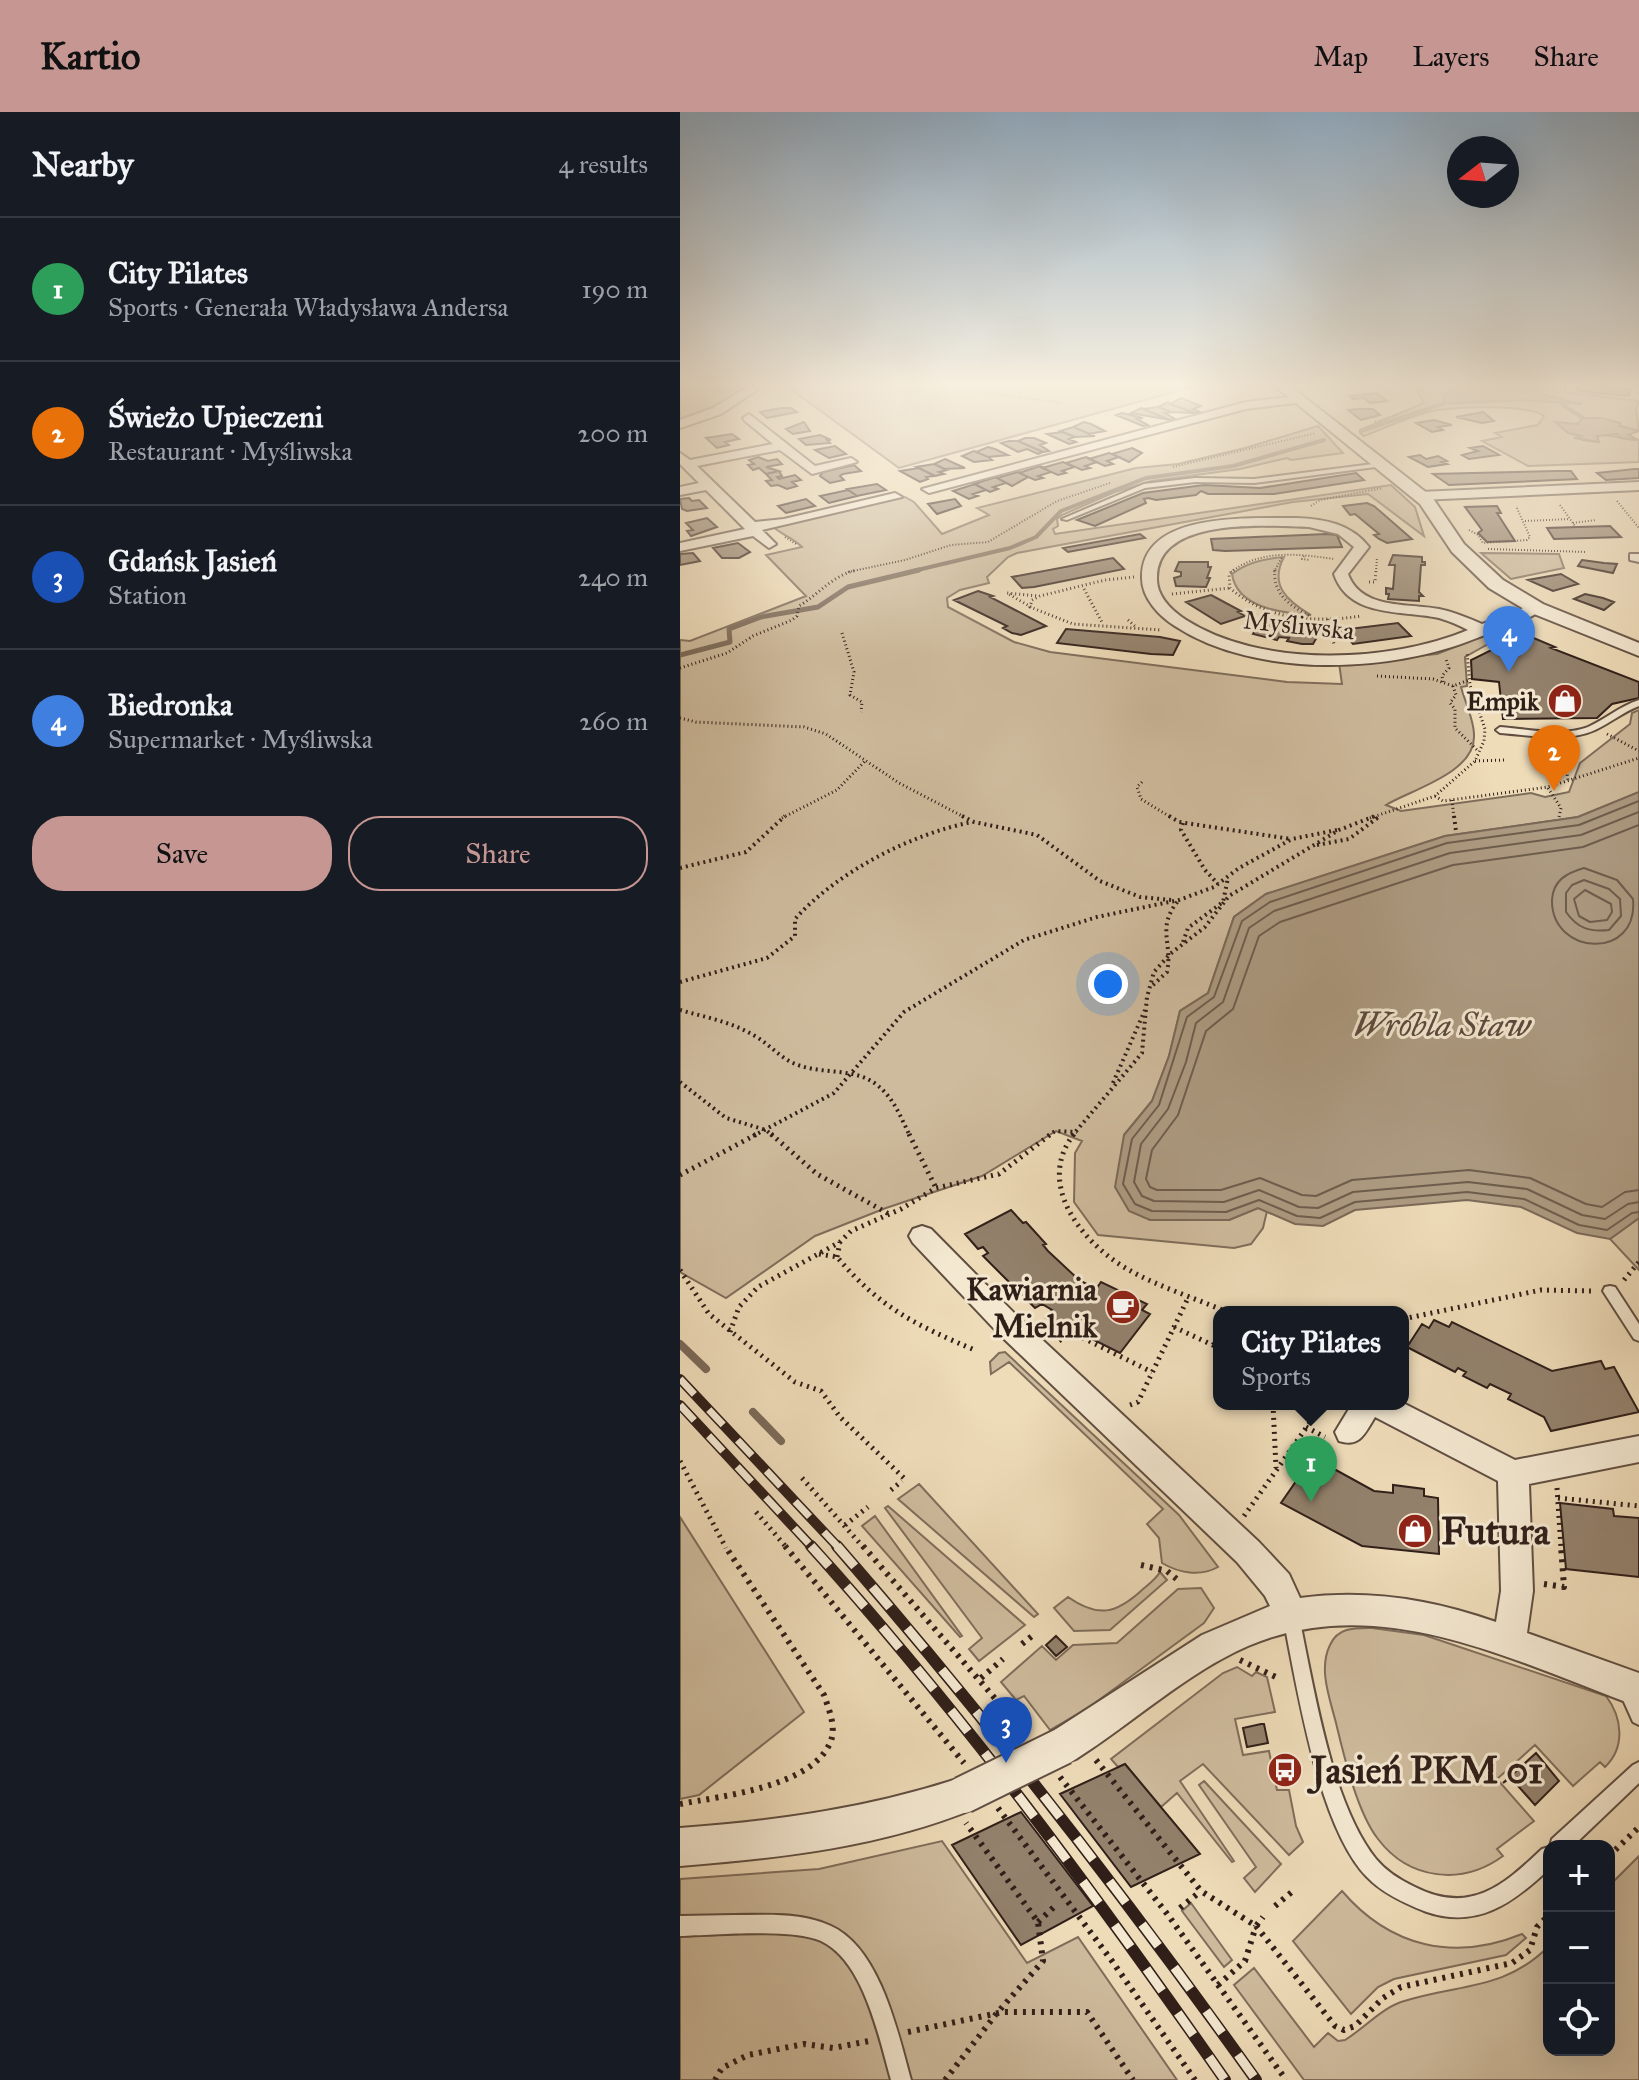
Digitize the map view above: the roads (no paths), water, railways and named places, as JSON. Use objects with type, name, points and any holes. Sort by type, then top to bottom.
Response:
[{"type":"street","points":[[697,474],[769,544]]},
{"type":"street","points":[[929,489],[988,474]]},
{"type":"street","points":[[1392,474],[1420,496],[1475,566],[1505,590],[1536,608],[1639,650]]},
{"type":"street","points":[[680,491],[709,485]]},
{"type":"street","points":[[1420,496],[1639,486]]},
{"type":"street","points":[[680,547],[895,497]]},
{"type":"street","name":"Myśliwska","points":[[1481,630],[1439,613],[1362,599],[1343,585],[1341,574],[1362,547],[1349,533],[1336,527],[1295,522],[1212,525],[1182,533],[1167,542],[1140,576],[1154,598],[1180,626],[1247,649],[1326,659],[1418,652],[1481,630],[1536,608]]},
{"type":"street","points":[[922,1236],[1010,1327],[1248,1552],[1277,1585],[1290,1613]]},
{"type":"street","points":[[1350,1432],[1364,1410]]},
{"type":"street","points":[[1389,1410],[1513,1474],[1557,1483],[1639,1449]]},
{"type":"street","points":[[1509,1642],[1517,1591],[1513,1474]]},
{"type":"street","points":[[680,1847],[768,1841],[964,1808],[1101,1724],[1199,1655],[1238,1633],[1290,1613],[1345,1607],[1405,1611],[1509,1642],[1635,1697]]},
{"type":"lane","points":[[1065,519],[1144,486],[1195,480],[1262,481],[1315,474]]},
{"type":"lane","points":[[1500,730],[1556,732],[1594,728],[1623,707],[1639,703]]},
{"type":"lane","points":[[1610,1291],[1639,1335]]},
{"type":"lane","points":[[1290,1613],[1325,1764],[1348,1833],[1369,1866],[1395,1888],[1431,1905],[1472,1909],[1510,1893],[1543,1862]]},
{"type":"lane","points":[[1565,1840],[1639,1771]]},
{"type":"lane","points":[[680,1926],[789,1926],[827,1933],[844,1947],[862,1970],[888,2036],[901,2080]]},
{"type":"water","name":"Wróbla Staw","points":[[1639,792],[1639,1218],[1610,1239],[1577,1233],[1521,1207],[1467,1200],[1355,1210],[1323,1226],[1295,1224],[1258,1208],[1229,1220],[1150,1220],[1129,1211],[1115,1187],[1124,1135],[1152,1101],[1169,1056],[1180,1011],[1208,993],[1234,917],[1266,894],[1445,836],[1578,817]]},
{"type":"waterway","points":[[909,572],[1010,548],[1036,537],[1061,511],[1146,478],[1176,474]]},
{"type":"waterway","points":[[680,655],[730,642],[729,629],[761,617],[818,607],[848,587],[919,570]]},
{"type":"waterway","points":[[680,1344],[706,1369]]},
{"type":"waterway","points":[[753,1412],[781,1441]]},
{"type":"railway","points":[[680,1379],[839,1548]]},
{"type":"railway","points":[[680,1405],[813,1548]]},
{"type":"railway","points":[[811,1546],[921,1674],[1026,1806],[1225,2080]]},
{"type":"railway","points":[[837,1546],[1053,1808],[1256,2080]]},
{"type":"place","name":"Biedronka","points":[[1509,672]]},
{"type":"place","name":"Empik","points":[[1565,701]]},
{"type":"place","name":"Świeżo Upieczeni","points":[[1554,791]]},
{"type":"place","name":"Kawiarnia Mielnik","points":[[1123,1307]]},
{"type":"place","name":"City Pilates","points":[[1311,1502]]},
{"type":"place","name":"Futura","points":[[1415,1531]]},
{"type":"place","name":"Gdańsk Jasień","points":[[1006,1763]]},
{"type":"place","name":"Jasień PKM 01","points":[[1285,1770]]}]
